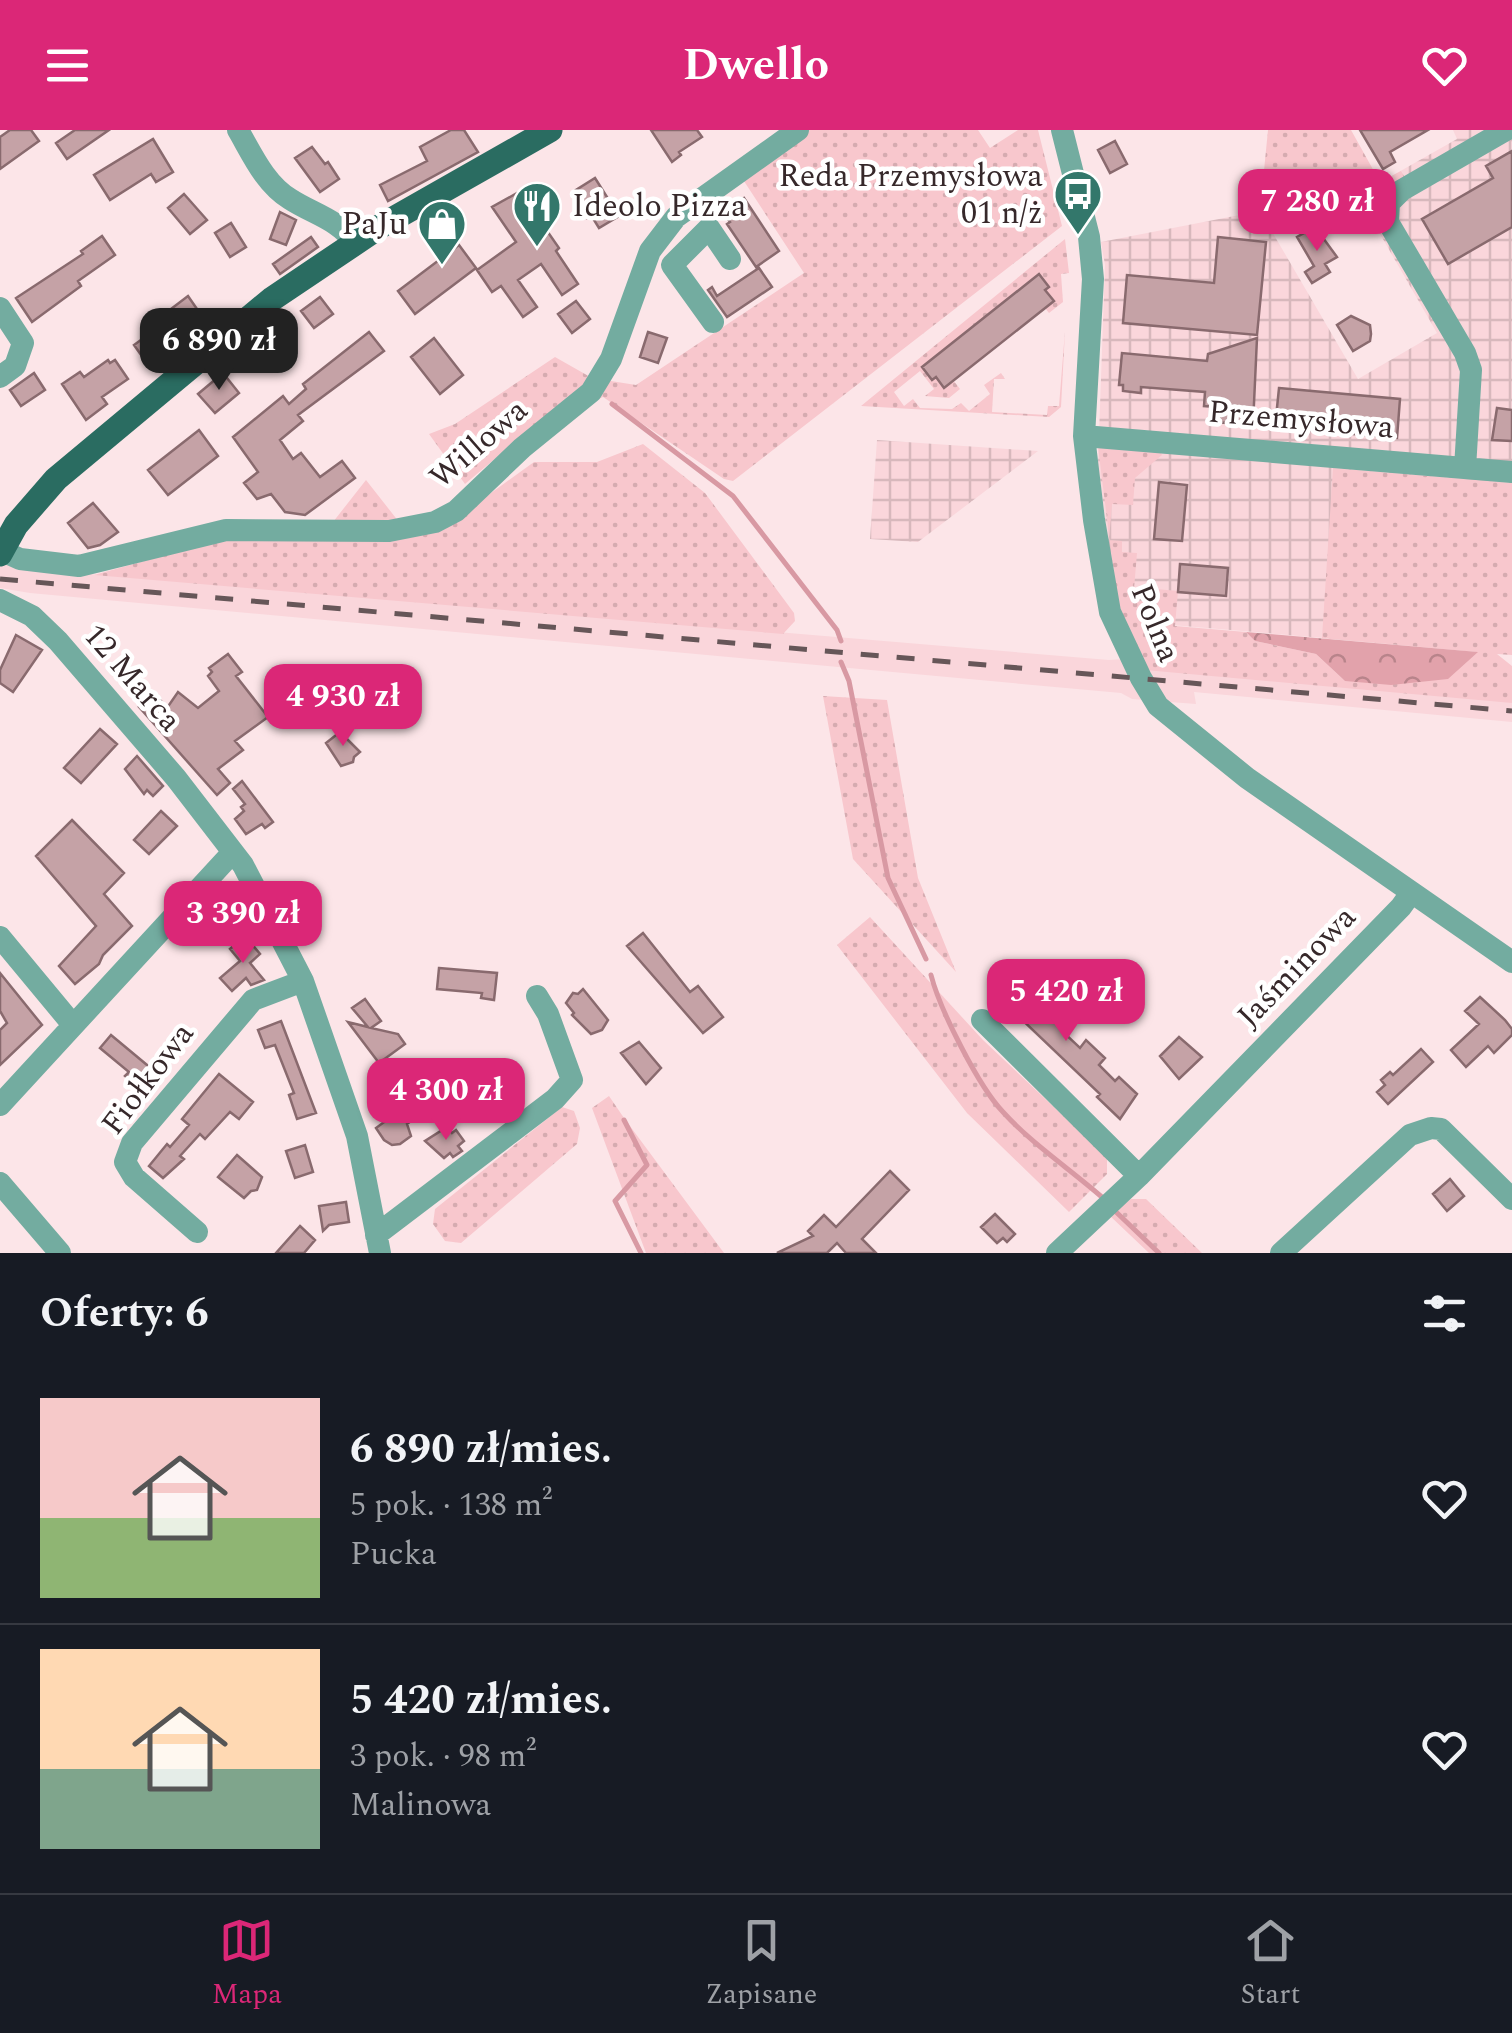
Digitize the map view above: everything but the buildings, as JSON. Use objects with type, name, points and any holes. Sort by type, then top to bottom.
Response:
[{"type":"main road","points":[[0,551],[16,525],[56,479],[272,299],[355,243],[550,130]]},
{"type":"street","points":[[238,130],[276,188],[290,200],[328,218],[355,243]]},
{"type":"street","name":"Willowa","points":[[0,551],[20,559],[78,566],[226,530],[389,530],[435,522],[456,511],[522,448],[591,392],[611,359],[650,252],[676,217],[692,204],[726,193],[798,130]]},
{"type":"street","name":"Polna","points":[[1062,130],[1090,237],[1092,279],[1084,436],[1110,612],[1141,678],[1158,706],[1248,778],[1512,962]]},
{"type":"street","points":[[1465,468],[1471,370],[1465,353],[1388,222],[1389,203],[1402,190],[1506,130]]},
{"type":"street","points":[[692,204],[730,259]]},
{"type":"street","points":[[708,228],[672,265],[713,322]]},
{"type":"street","points":[[0,308],[24,343],[15,366],[0,377]]},
{"type":"street","name":"Przemysłowa","points":[[1084,436],[1512,472]]},
{"type":"street","name":"12 Marca","points":[[0,600],[32,616],[58,641],[234,852],[303,982],[360,1148],[378,1244]]},
{"type":"street","points":[[0,1105],[234,852]]},
{"type":"street","name":"Jaśminowa","points":[[1057,1253],[1139,1176],[1411,893]]},
{"type":"street","points":[[0,937],[73,1025]]},
{"type":"street","name":"Fiołkowa","points":[[197,1232],[134,1177],[125,1162],[132,1143],[253,1000],[303,982]]},
{"type":"street","points":[[378,1244],[572,1080],[548,1014],[537,996]]},
{"type":"street","points":[[982,1020],[1139,1176]]},
{"type":"street","points":[[1281,1253],[1410,1135],[1431,1128],[1441,1129],[1512,1199]]},
{"type":"street","points":[[0,1184],[60,1253]]},
{"type":"shaded area","points":[[805,130],[978,130],[990,148],[1018,130],[1038,130],[1062,226],[733,481],[724,479],[603,397],[523,435],[465,484],[429,434],[455,424],[555,357],[592,378],[636,385],[804,273],[740,175]]},
{"type":"shaded area","points":[[1268,130],[1351,130],[1380,182],[1401,171],[1407,181],[1371,202],[1372,220],[1260,211]]},
{"type":"shaded area","points":[[1453,130],[1512,130],[1512,654],[1136,622],[1112,573],[1098,463],[1105,265],[1101,242],[1260,211],[1358,379],[1437,333],[1372,220],[1364,198],[1381,182],[1457,139]]},
{"type":"shaded area","points":[[1065,239],[1069,273],[1061,274],[1063,302],[1049,313],[1045,308],[1053,300],[1045,290],[936,377],[944,387],[953,380],[960,389],[949,398],[925,396],[934,389],[920,371],[894,392],[904,406],[913,399],[920,408],[952,409],[961,403],[969,411],[990,394],[984,385],[1001,373],[1005,379],[994,379],[992,412],[1047,415],[1048,406],[1059,406],[1065,331],[1061,407],[1049,417],[861,406]]},
{"type":"shaded area","points":[[877,440],[1038,451],[918,542],[870,539]]},
{"type":"shaded area","points":[[643,444],[705,493],[794,613],[795,621],[783,634],[94,575],[227,538],[444,527],[534,462],[597,462]]},
{"type":"shaded area","points":[[1098,447],[1158,448],[1162,455],[1135,478],[1133,505],[1112,504],[1109,537]]},
{"type":"shaded area","points":[[1333,468],[1512,483],[1512,655],[1497,654],[1512,666],[1512,703],[1145,670],[1118,607],[1110,540],[1122,541],[1122,552],[1137,553],[1133,601],[1143,601],[1145,588],[1178,591],[1175,626],[1246,632],[1255,641],[1316,654],[1345,681],[1476,652],[1322,638]]},
{"type":"shaded area","points":[[366,480],[399,522],[333,522]]},
{"type":"shaded area","points":[[0,552],[89,574],[1109,660],[1156,657],[1512,698],[1512,722],[1194,692],[1196,704],[1132,699],[1121,693],[30,593],[0,588]]},
{"type":"shaded area","points":[[823,696],[887,700],[918,878],[956,972],[853,859]]},
{"type":"shaded area","points":[[870,917],[983,1040],[1107,1157],[1107,1174],[1069,1212],[967,1113],[837,945]]},
{"type":"shaded area","points":[[609,1096],[724,1253],[646,1253],[592,1108]]},
{"type":"shaded area","points":[[562,1107],[574,1111],[580,1128],[577,1144],[461,1243],[445,1241],[433,1224],[435,1209]]},
{"type":"shaded area","points":[[1131,1199],[1146,1199],[1202,1253],[1149,1253],[1109,1215]]},
{"type":"green space","points":[[1246,632],[1478,652],[1448,679],[1391,685],[1345,681],[1316,654],[1255,641]]},
{"type":"waterway","points":[[612,404],[733,496],[837,630],[841,641]]},
{"type":"waterway","points":[[841,662],[849,681],[888,878],[926,959]]},
{"type":"waterway","points":[[931,975],[961,1047],[993,1100],[1026,1135],[1103,1198]]},
{"type":"waterway","points":[[624,1120],[647,1165],[615,1201],[641,1253]]},
{"type":"waterway","points":[[1114,1210],[1159,1253]]},
{"type":"railway","points":[[0,579],[1512,711]]},
{"type":"place","name":"Reda Przemysłowa 01 n/ż","points":[[1078,236]]},
{"type":"place","name":"Ideolo Pizza","points":[[537,248]]},
{"type":"place","name":"PaJu","points":[[442,266]]}]
